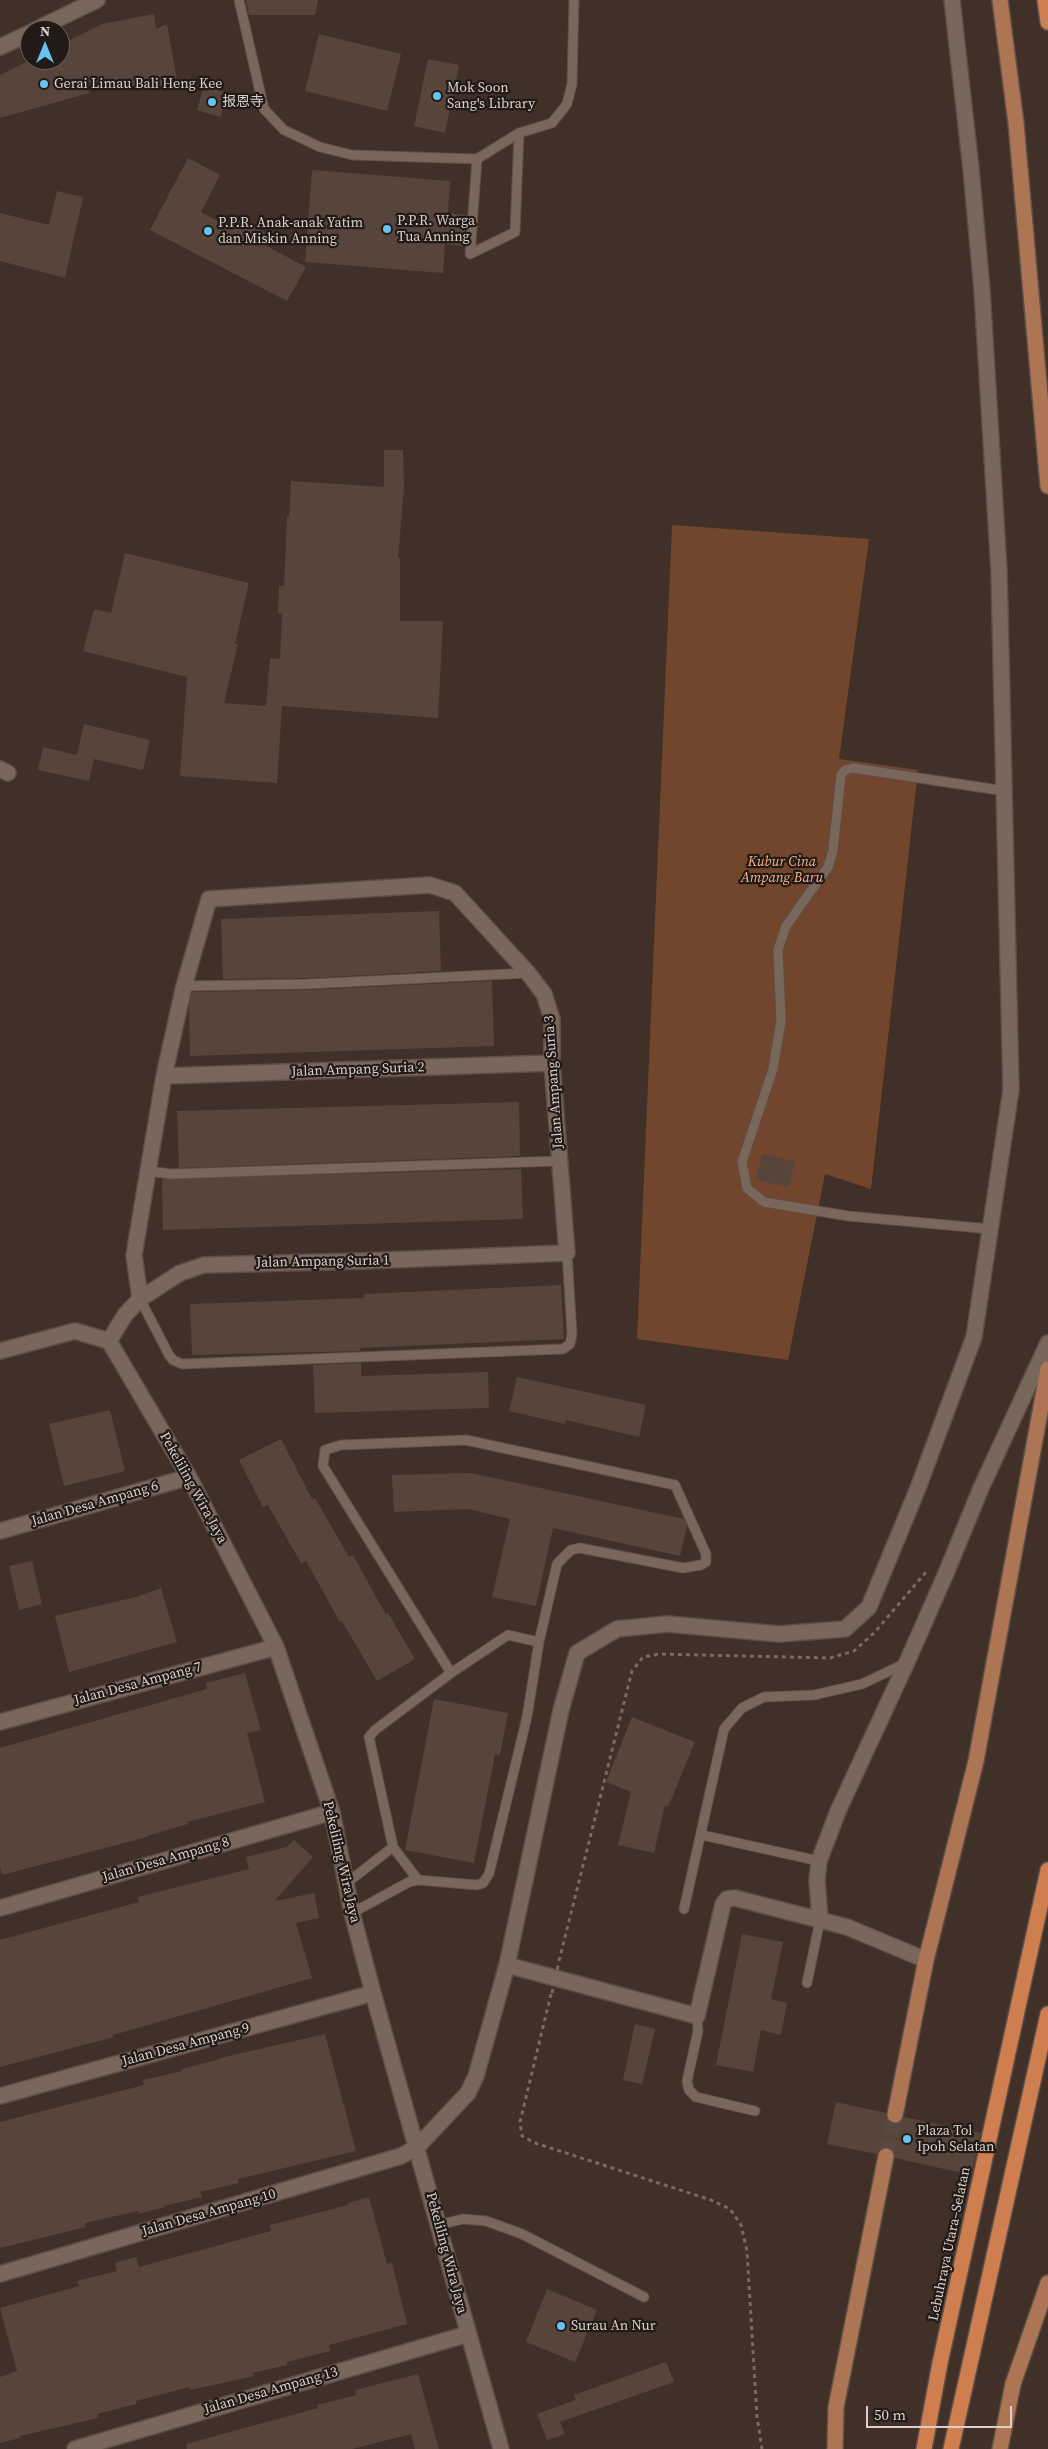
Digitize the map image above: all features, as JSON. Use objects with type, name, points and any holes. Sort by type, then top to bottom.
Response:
[{"type":"highway","points":[[1045,0],[1048,22]]},
{"type":"highway","name":"Lebuhraya Utara–Selatan","points":[[924,2449],[940,2364],[1048,1870]]},
{"type":"highway","points":[[951,2449],[1048,2014]]},
{"type":"main road","points":[[1000,0],[1017,132],[1048,486]]},
{"type":"main road","points":[[895,2115],[926,1960],[976,1761],[1048,1369]]},
{"type":"main road","points":[[835,2449],[836,2407],[886,2156]]},
{"type":"main road","points":[[1000,2449],[1013,2384],[1048,2283]]},
{"type":"street","points":[[56,20],[97,0]]},
{"type":"street","points":[[418,2147],[468,2094],[476,2076],[507,1965],[561,1710],[577,1653],[617,1629],[667,1624],[779,1634],[845,1629],[869,1607],[918,1488],[974,1337],[1012,1090],[999,571],[982,290],[952,0]]},
{"type":"street","points":[[0,47],[20,38]]},
{"type":"street","name":"Jalan Ampang Suria 3","points":[[184,986],[209,899],[430,885],[455,893],[528,973],[544,994],[552,1019],[552,1063],[567,1253]]},
{"type":"street","points":[[140,1299],[134,1255],[164,1076],[184,986]]},
{"type":"street","name":"Jalan Ampang Suria 2","points":[[164,1076],[552,1063]]},
{"type":"street","name":"Jalan Ampang Suria 1","points":[[109,1342],[125,1315],[140,1299],[180,1273],[204,1264],[363,1261],[567,1253]]},
{"type":"street","points":[[0,1351],[76,1331],[109,1342]]},
{"type":"street","name":"Pekeliling Wira Jaya","points":[[109,1342],[190,1477],[276,1646],[332,1812],[348,1882],[352,1913],[373,1994],[418,2147],[501,2449]]},
{"type":"street","points":[[820,1920],[817,1880],[819,1861],[838,1811],[907,1662],[947,1571],[980,1488],[1048,1343]]},
{"type":"street","name":"Jalan Desa Ampang 6","points":[[0,1531],[190,1477]]},
{"type":"street","name":"Jalan Desa Ampang 7","points":[[0,1722],[276,1646]]},
{"type":"street","name":"Jalan Desa Ampang 8","points":[[0,1908],[332,1812]]},
{"type":"street","points":[[507,1965],[633,1997],[697,2016],[723,1904],[728,1899],[735,1898],[847,1927],[926,1960]]},
{"type":"street","name":"Jalan Desa Ampang 9","points":[[0,2096],[373,1994]]},
{"type":"street","name":"Jalan Desa Ampang 10","points":[[0,2274],[402,2156],[418,2147]]},
{"type":"street","name":"Jalan Desa Ampang 13","points":[[75,2449],[468,2334]]},
{"type":"lane","points":[[239,0],[264,109],[284,130],[320,147],[352,155],[477,159],[519,134],[552,123],[567,104],[572,84],[574,0]]},
{"type":"lane","points":[[477,159],[470,254],[515,232],[519,134]]},
{"type":"lane","points":[[991,1229],[848,1216],[764,1202],[747,1188],[742,1162],[773,1069],[781,1022],[778,950],[786,926],[828,867],[833,850],[842,775],[845,770],[853,768],[1005,791]]},
{"type":"lane","points":[[184,986],[327,983],[528,973]]},
{"type":"lane","points":[[148,1171],[171,1174],[559,1161]]},
{"type":"lane","points":[[140,1299],[169,1355],[173,1360],[182,1364],[563,1349],[570,1344],[572,1334],[567,1253]]},
{"type":"lane","points":[[352,1913],[409,1882],[418,1880],[477,1885],[483,1883],[489,1874],[527,1717],[539,1642],[557,1564],[571,1550],[580,1548],[682,1568],[701,1565],[706,1562],[706,1554],[675,1485],[466,1440],[341,1445],[325,1450],[323,1466],[451,1673]]},
{"type":"lane","points":[[418,1880],[393,1847],[369,1737],[375,1730],[451,1673],[508,1635],[539,1642]]},
{"type":"lane","points":[[684,1909],[702,1835],[724,1729],[742,1708],[764,1697],[814,1695],[862,1684],[907,1662]]},
{"type":"lane","points":[[702,1835],[819,1861]]},
{"type":"lane","points":[[348,1882],[393,1847]]},
{"type":"lane","points":[[807,1983],[820,1920]]},
{"type":"lane","points":[[697,2016],[698,2031],[687,2081],[689,2090],[696,2097],[755,2111]]},
{"type":"lane","points":[[438,2225],[463,2219],[486,2221],[522,2234],[644,2297]]},
{"type":"path","points":[[762,2449],[758,2417],[747,2250],[742,2225],[730,2209],[711,2200],[535,2143],[522,2136],[520,2122],[632,1671],[644,1657],[659,1654],[830,1658],[854,1651],[874,1633],[932,1566]]},
{"type":"green space","name":"Kubur Cina Ampang Baru","points":[[672,525],[869,539],[839,759],[918,770],[871,1189],[825,1174],[788,1360],[637,1339]]},
{"type":"building","points":[[246,0],[318,0],[315,15],[249,15]]},
{"type":"building","points":[[154,14],[156,29],[167,24],[178,86],[158,90],[88,82],[89,93],[0,118],[0,75],[20,65],[20,70],[70,70],[70,40],[102,24]]},
{"type":"building","points":[[319,34],[401,54],[387,111],[305,91]]},
{"type":"building","name":"Mok Soon Sang's Library","points":[[428,59],[459,65],[445,133],[414,126]]},
{"type":"building","points":[[204,86],[228,93],[220,117],[197,110]]},
{"type":"building","name":"P.P.R. Anak-anak Yatim dan Miskin Anning","points":[[188,158],[220,175],[201,212],[227,226],[233,216],[266,233],[261,243],[306,267],[287,301],[150,230]]},
{"type":"building","name":"P.P.R. Warga Tua Anning","points":[[312,170],[450,181],[448,213],[467,215],[464,246],[445,244],[443,273],[305,262]]},
{"type":"building","points":[[57,191],[83,197],[65,278],[0,261],[0,213],[49,225]]},
{"type":"building","points":[[384,450],[403,450],[404,488],[398,558],[400,558],[400,621],[443,621],[438,718],[282,706],[277,783],[180,776],[187,677],[83,651],[94,609],[111,613],[125,553],[249,583],[235,644],[238,644],[224,703],[266,706],[270,658],[280,659],[282,613],[278,613],[279,586],[284,586],[287,517],[289,517],[291,481],[384,487]]},
{"type":"building","points":[[84,724],[150,740],[143,770],[94,759],[89,781],[38,770],[43,747],[77,755]]},
{"type":"building","points":[[439,911],[441,971],[308,978],[223,979],[221,919]]},
{"type":"building","points":[[492,981],[494,1046],[190,1056],[189,1007],[192,992],[308,990]]},
{"type":"building","points":[[519,1102],[520,1156],[179,1168],[177,1111]]},
{"type":"building","points":[[762,1154],[795,1161],[789,1187],[756,1180]]},
{"type":"building","points":[[521,1169],[523,1219],[163,1230],[162,1179]]},
{"type":"building","points":[[561,1285],[564,1339],[360,1348],[360,1351],[192,1355],[190,1304],[364,1298],[364,1294]]},
{"type":"building","points":[[361,1363],[361,1376],[488,1372],[489,1408],[315,1413],[313,1365]]},
{"type":"building","points":[[517,1377],[646,1405],[639,1437],[566,1420],[565,1424],[509,1411]]},
{"type":"building","points":[[110,1410],[125,1471],[64,1486],[49,1424]]},
{"type":"building","points":[[281,1439],[312,1499],[315,1498],[349,1557],[353,1555],[386,1615],[388,1613],[415,1659],[377,1681],[342,1621],[340,1622],[306,1561],[301,1563],[268,1505],[263,1507],[239,1460]]},
{"type":"building","points":[[471,1473],[684,1519],[687,1526],[680,1556],[553,1528],[536,1606],[492,1597],[510,1519],[468,1509],[394,1512],[392,1475]]},
{"type":"building","points":[[32,1561],[42,1604],[19,1610],[9,1566]]},
{"type":"building","points":[[161,1588],[177,1642],[69,1672],[55,1616],[136,1597]]},
{"type":"building","points":[[245,1673],[261,1730],[247,1733],[265,1802],[187,1822],[188,1824],[147,1837],[2,1875],[0,1867],[0,1748],[207,1689],[206,1683]]},
{"type":"building","points":[[434,1699],[508,1713],[500,1755],[495,1754],[474,1863],[405,1850]]},
{"type":"building","points":[[632,1717],[695,1742],[668,1807],[665,1805],[654,1853],[618,1845],[631,1792],[606,1782]]},
{"type":"building","points":[[294,1840],[313,1857],[275,1901],[314,1893],[319,1918],[296,1923],[312,1978],[113,2035],[114,2037],[0,2067],[0,1940],[139,1902],[138,1897],[249,1869],[246,1857],[287,1847]]},
{"type":"building","points":[[742,1934],[783,1942],[771,1999],[787,2003],[781,2035],[761,2030],[753,2072],[716,2065]]},
{"type":"building","points":[[635,2024],[655,2029],[642,2084],[623,2080]]},
{"type":"building","points":[[325,2034],[356,2151],[238,2179],[239,2183],[200,2192],[202,2197],[138,2214],[138,2211],[85,2223],[86,2227],[0,2248],[0,2122],[144,2085],[143,2080],[182,2071],[182,2069],[220,2058]]},
{"type":"building","name":"Plaza Tol Ipoh Selatan","points":[[836,2102],[886,2113],[886,2118],[893,2124],[898,2124],[904,2117],[981,2133],[971,2175],[895,2158],[895,2153],[888,2147],[883,2147],[877,2154],[827,2144]]},
{"type":"building","points":[[369,2197],[387,2264],[392,2263],[407,2324],[329,2345],[330,2351],[287,2362],[287,2365],[253,2373],[254,2376],[190,2390],[189,2387],[97,2414],[98,2418],[20,2436],[20,2438],[0,2443],[0,2377],[17,2371],[0,2308],[79,2286],[77,2281],[117,2271],[115,2263],[136,2257],[139,2267],[271,2231],[270,2225],[348,2205],[348,2203]]},
{"type":"building","name":"Surau An Nur","points":[[547,2289],[597,2310],[575,2362],[526,2342]]},
{"type":"building","points":[[666,2362],[674,2382],[560,2422],[565,2434],[547,2440],[537,2414],[576,2400],[574,2395]]},
{"type":"building","points":[[418,2374],[439,2449],[415,2449],[411,2434],[352,2449],[187,2449],[186,2444],[318,2408],[317,2405],[356,2395],[355,2390]]},
{"type":"tunnel","points":[[886,2156],[895,2115]]},
{"type":"place","name":"Gerai Limau Bali Heng Kee","points":[[44,84]]},
{"type":"place","name":"Mok Soon Sang's Library","points":[[437,96]]},
{"type":"place","name":"报恩寺","points":[[212,102]]},
{"type":"place","name":"P.P.R. Warga Tua Anning","points":[[387,229]]},
{"type":"place","name":"P.P.R. Anak-anak Yatim dan Miskin Anning","points":[[208,231]]},
{"type":"place","name":"Plaza Tol Ipoh Selatan","points":[[907,2139]]},
{"type":"place","name":"Surau An Nur","points":[[561,2326]]}]
